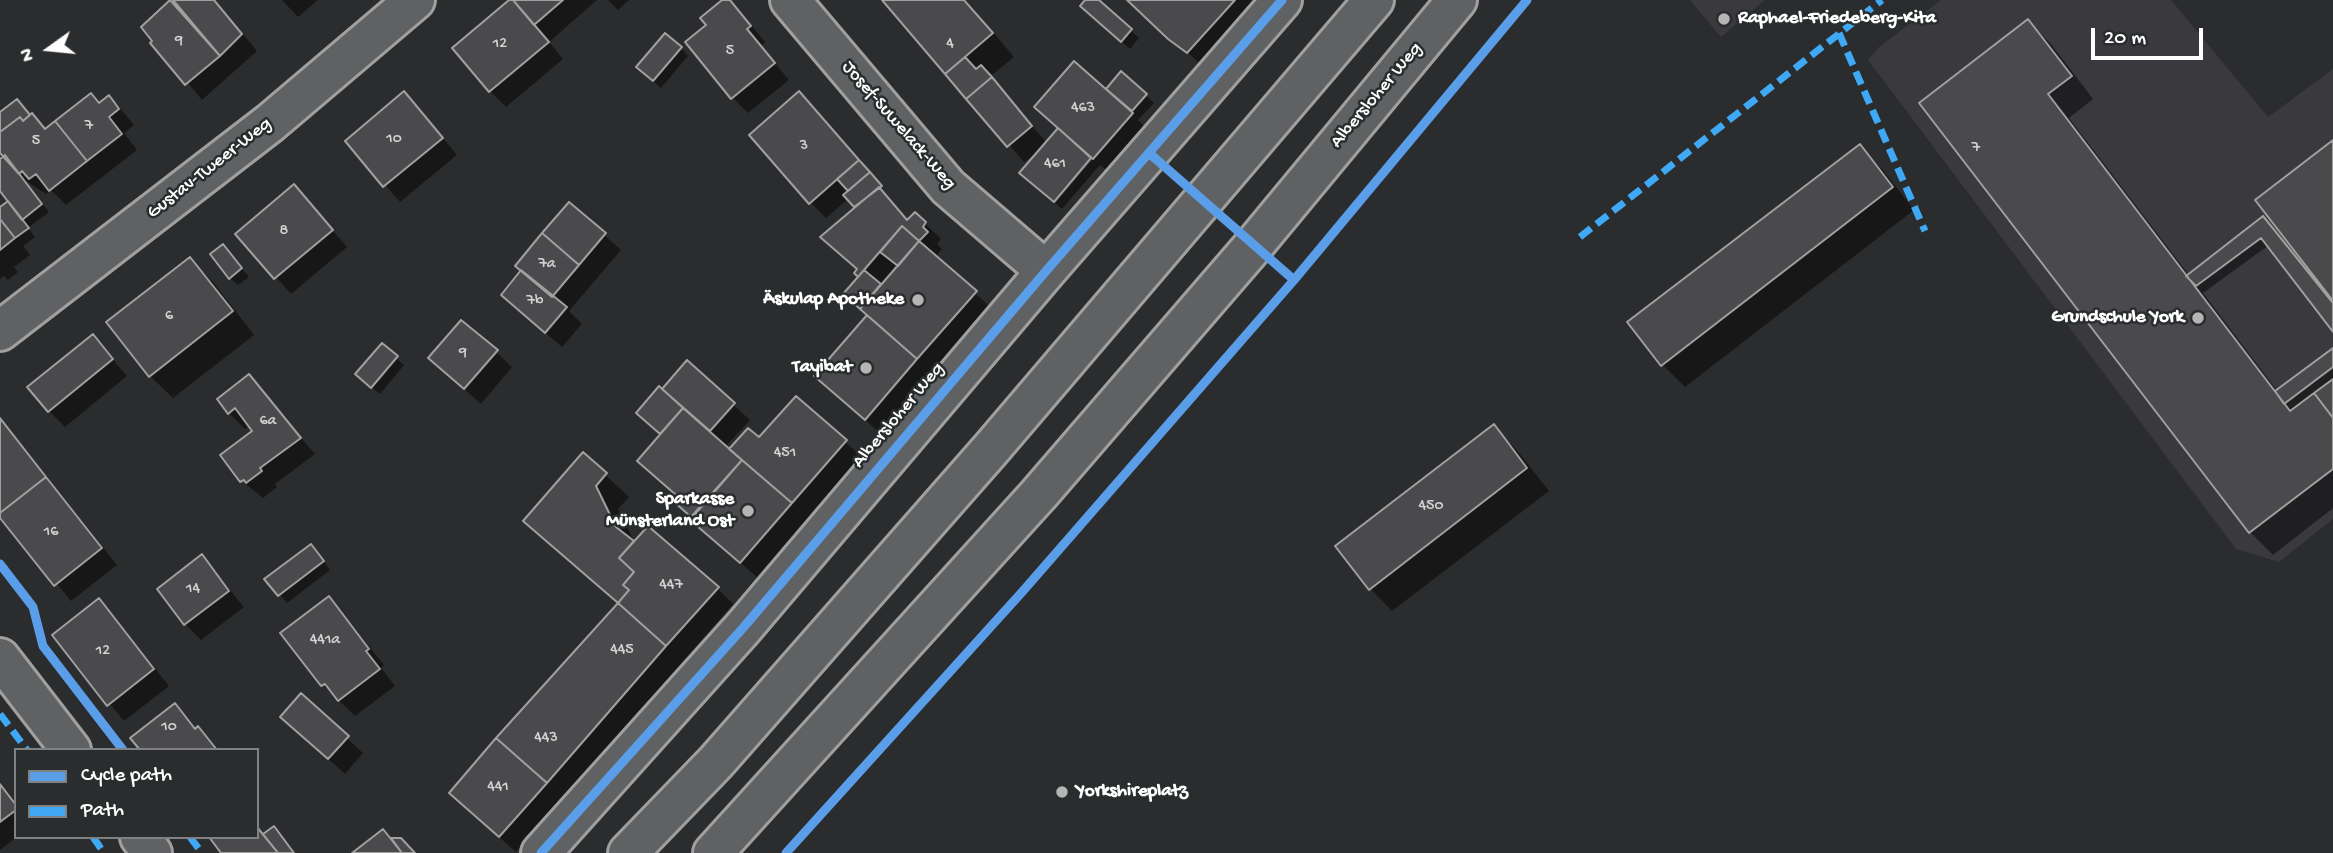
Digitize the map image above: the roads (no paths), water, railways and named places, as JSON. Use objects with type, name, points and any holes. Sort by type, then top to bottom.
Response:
[{"type":"main road","name":"Gustav-Tweer-Weg","points":[[0,331],[270,124],[415,0]]},
{"type":"main road","name":"Josef-Suwelack-Weg","points":[[790,0],[948,187],[1046,271]]},
{"type":"main road","name":"Albersloher Weg","points":[[541,853],[743,628],[1046,271],[1282,0]]},
{"type":"main road","points":[[628,853],[716,762],[991,449],[1374,0]]},
{"type":"main road","name":"Albersloher Weg","points":[[713,853],[1040,495],[1254,245],[1457,0]]},
{"type":"main road","points":[[0,658],[69,748]]},
{"type":"main road","points":[[141,839],[152,853]]},
{"type":"place","name":"Raphael-Friedeberg-Kita","points":[[1724,19]]},
{"type":"place","name":"Äskulap Apotheke","points":[[918,300]]},
{"type":"place","name":"Grundschule York","points":[[2198,318]]},
{"type":"place","name":"Tayibat","points":[[866,368]]},
{"type":"place","name":"Sparkasse Münsterland Ost","points":[[748,511]]},
{"type":"place","name":"Yorkshireplatz","points":[[1062,792]]}]
